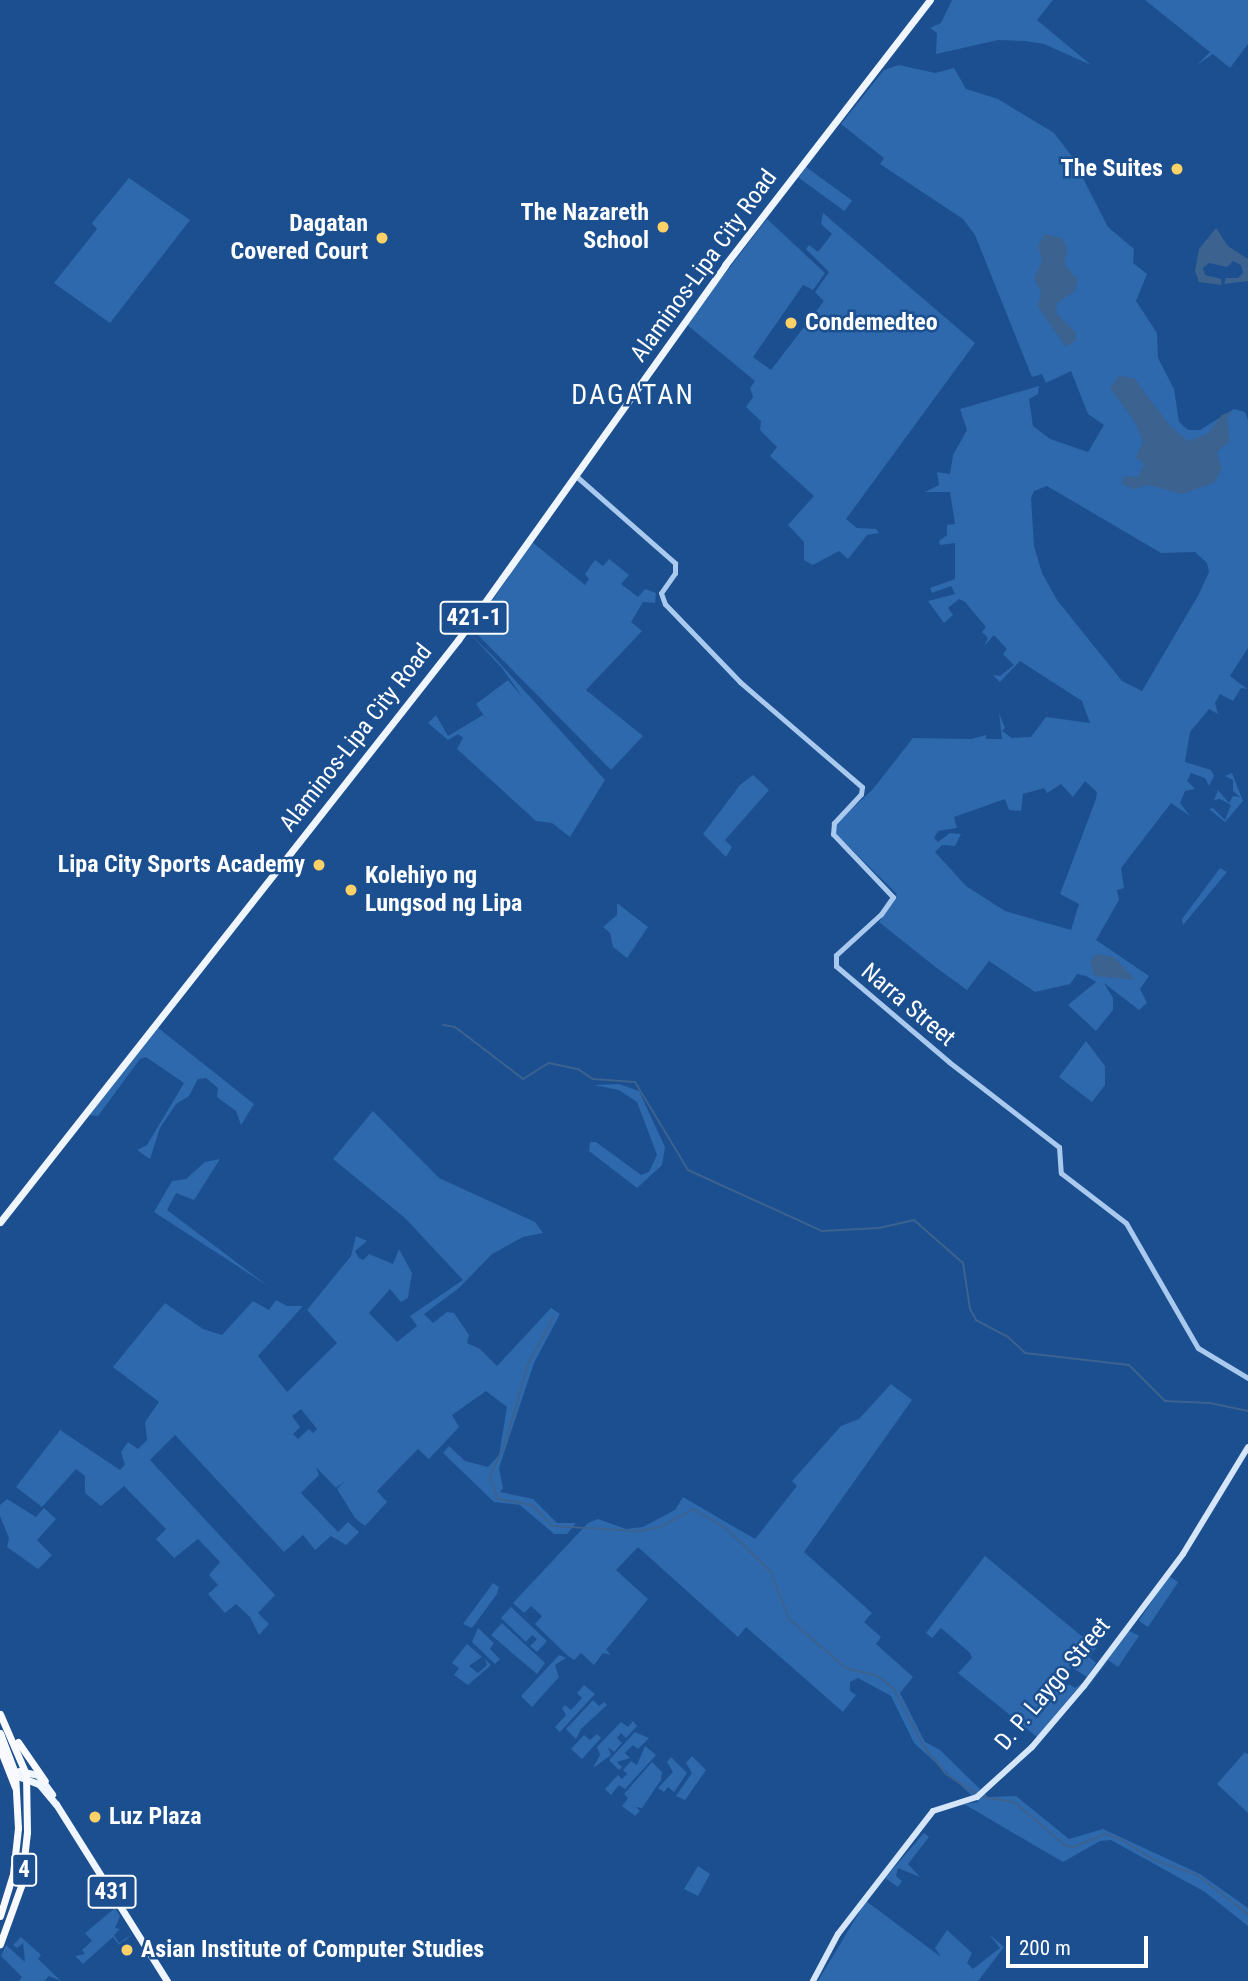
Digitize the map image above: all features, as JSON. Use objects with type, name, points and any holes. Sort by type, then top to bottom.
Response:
[{"type":"highway","name":"4","points":[[0,1714],[18,1747],[27,1779],[24,1868],[0,1944]]},
{"type":"highway","name":"4","points":[[0,1916],[17,1849],[15,1774],[1,1734]]},
{"type":"highway","points":[[1,1734],[0,1749],[16,1791]]},
{"type":"highway","points":[[13,1736],[41,1782],[26,1793]]},
{"type":"highway","points":[[8,1752],[16,1754],[18,1747]]},
{"type":"main road","name":"Alaminos-Lipa City Road","points":[[0,1222],[444,657],[725,265],[930,0]]},
{"type":"main road","name":"D. P. Laygo Street","points":[[813,1981],[838,1934],[933,1811],[976,1797],[1032,1747],[1084,1686],[1183,1555],[1248,1447]]},
{"type":"main road","points":[[15,1774],[25,1770],[41,1782]]},
{"type":"main road","points":[[15,1774],[41,1782]]},
{"type":"main road","name":"431","points":[[41,1782],[167,1981]]},
{"type":"street","name":"Narra Street","points":[[576,476],[675,563],[676,573],[661,593],[665,604],[740,682],[862,787],[832,831],[893,897],[881,914],[836,955],[836,966],[949,1062],[1059,1147],[1061,1173],[1126,1223],[1198,1348],[1248,1378]]},
{"type":"shaded area","points":[[952,0],[1053,0],[1037,20],[1091,65],[1044,44],[1025,41],[998,40],[936,54],[937,33],[930,28],[941,23]]},
{"type":"shaded area","points":[[1145,0],[1248,0],[1248,44],[1230,68],[1213,54],[1197,65],[1210,52]]},
{"type":"shaded area","points":[[899,65],[935,73],[954,68],[966,89],[998,99],[1054,133],[1071,155],[1108,227],[1134,249],[1133,263],[1147,274],[1136,301],[1157,333],[1158,358],[1174,389],[1179,422],[1188,430],[1200,430],[1234,409],[1245,412],[1248,420],[1248,648],[1230,676],[1247,689],[1241,688],[1233,701],[1220,694],[1215,703],[1218,714],[1209,709],[1190,732],[1185,762],[1211,770],[1214,776],[1209,786],[1205,778],[1191,773],[1187,781],[1195,789],[1185,791],[1180,803],[1190,816],[1171,803],[1121,868],[1124,888],[1117,890],[1119,900],[1096,940],[1149,976],[1140,989],[1147,1003],[1139,1010],[1104,983],[1113,998],[1113,1010],[1096,1031],[1068,1005],[1096,982],[1086,976],[1077,974],[1070,984],[1035,992],[989,961],[967,990],[938,969],[879,922],[897,894],[835,833],[838,822],[873,789],[913,738],[971,739],[986,735],[986,739],[1002,739],[999,713],[1005,728],[1002,731],[1012,738],[1031,737],[1046,717],[1090,723],[1082,701],[1020,661],[1000,682],[993,675],[1000,676],[1014,665],[1003,654],[1007,649],[994,635],[984,646],[988,638],[982,632],[986,627],[965,602],[959,599],[948,608],[953,615],[944,623],[928,601],[955,594],[951,586],[932,593],[930,588],[955,579],[955,543],[940,545],[939,541],[947,535],[947,525],[955,524],[950,492],[925,492],[939,485],[937,472],[950,474],[953,455],[967,430],[960,409],[1039,386],[1038,394],[1029,399],[1033,426],[1050,439],[1088,452],[1104,425],[1088,414],[1071,371],[1046,383],[1042,374],[1032,377],[975,235],[963,219],[880,164],[884,158],[841,124],[884,70]],"holes":[[[1047,486],[1161,553],[1195,552],[1207,563],[1209,572],[1199,594],[1142,691],[1122,681],[1057,600],[1042,573],[1034,546],[1031,498],[1034,491]],[[1085,781],[1097,792],[1096,799],[1060,894],[1079,904],[1071,930],[1005,911],[966,886],[935,852],[942,845],[955,846],[961,834],[950,833],[938,842],[934,838],[938,831],[957,828],[954,817],[1005,799],[1009,810],[1021,811],[1023,794],[1044,788],[1047,793],[1061,784],[1073,797]]]},
{"type":"shaded area","points":[[806,167],[852,201],[844,211],[798,178]]},
{"type":"shaded area","points":[[129,178],[190,220],[110,323],[54,283],[97,229],[92,223]]},
{"type":"shaded area","points":[[823,213],[975,343],[846,519],[857,528],[876,529],[879,533],[867,535],[848,559],[839,551],[813,565],[804,560],[804,542],[788,525],[814,496],[770,456],[777,447],[760,430],[761,421],[746,407],[753,397],[750,388],[755,381],[686,324],[767,219],[825,273],[813,290],[803,285],[753,357],[771,370],[824,301],[815,292],[829,272],[806,249],[809,245],[818,252],[832,234],[821,224]]},
{"type":"shaded area","points":[[1216,228],[1228,246],[1248,259],[1248,281],[1224,284],[1226,278],[1238,278],[1243,273],[1241,265],[1233,261],[1227,267],[1209,263],[1203,268],[1205,275],[1221,279],[1222,285],[1199,282],[1195,271],[1199,249]]},
{"type":"shaded area","points":[[1045,234],[1062,238],[1067,247],[1065,265],[1078,280],[1075,291],[1056,304],[1057,314],[1076,333],[1076,340],[1066,347],[1038,307],[1041,292],[1034,279],[1042,261],[1038,245]]},
{"type":"shaded area","points":[[1119,376],[1134,378],[1170,426],[1188,441],[1207,434],[1222,415],[1233,411],[1227,418],[1230,441],[1217,452],[1222,469],[1214,483],[1182,494],[1149,485],[1133,489],[1121,483],[1125,476],[1138,477],[1144,464],[1136,457],[1143,442],[1135,422],[1110,388]]},
{"type":"shaded area","points":[[532,542],[585,585],[589,579],[585,574],[595,560],[603,566],[609,559],[629,575],[621,584],[638,597],[645,589],[656,593],[655,603],[643,602],[631,622],[642,631],[586,690],[643,736],[611,770],[473,630],[488,606],[494,606],[492,601]]},
{"type":"shaded area","points":[[469,633],[494,657],[605,780],[570,837],[552,823],[536,821],[457,749],[463,738],[458,734],[448,740],[428,723],[436,715],[448,736],[483,715],[489,723],[476,704],[508,680],[523,698],[502,668]]},
{"type":"shaded area","points":[[1232,773],[1243,801],[1225,822],[1209,809],[1213,808],[1225,820],[1231,805],[1220,799],[1214,800],[1218,790],[1229,803],[1233,796],[1240,797],[1233,791],[1233,780],[1225,776]]},
{"type":"shaded area","points":[[753,775],[769,790],[725,840],[732,847],[726,857],[703,834],[740,785]]},
{"type":"shaded area","points":[[1220,868],[1227,872],[1183,925],[1182,919]]},
{"type":"shaded area","points":[[617,903],[648,927],[627,958],[613,947],[610,933],[603,927],[617,915]]},
{"type":"shaded area","points":[[1096,954],[1114,957],[1135,980],[1095,976],[1090,962]]},
{"type":"shaded area","points":[[157,1027],[254,1104],[241,1125],[236,1111],[217,1097],[218,1088],[206,1078],[198,1079],[189,1096],[176,1104],[160,1128],[150,1159],[137,1150],[147,1145],[184,1083],[146,1057],[140,1059],[98,1116],[88,1115]]},
{"type":"shaded area","points":[[1086,1041],[1105,1066],[1105,1085],[1092,1102],[1059,1077]]},
{"type":"shaded area","points":[[619,1084],[639,1091],[665,1147],[662,1165],[637,1188],[589,1151],[590,1142],[596,1142],[641,1175],[649,1172],[657,1155],[637,1102],[619,1090],[594,1085]]},
{"type":"shaded area","points":[[373,1111],[439,1178],[535,1222],[543,1233],[523,1237],[492,1254],[459,1288],[424,1314],[433,1323],[447,1312],[454,1313],[469,1335],[467,1343],[480,1349],[497,1366],[551,1308],[560,1314],[534,1363],[499,1468],[503,1488],[500,1492],[533,1499],[557,1523],[576,1523],[567,1534],[554,1534],[520,1505],[494,1502],[443,1453],[449,1446],[465,1461],[488,1467],[499,1455],[507,1407],[486,1391],[452,1415],[459,1427],[429,1459],[418,1449],[377,1491],[387,1502],[365,1526],[355,1518],[337,1489],[345,1481],[336,1488],[316,1467],[319,1475],[301,1493],[338,1532],[348,1522],[359,1532],[346,1545],[331,1536],[315,1550],[303,1535],[284,1552],[175,1435],[150,1460],[275,1595],[258,1613],[269,1624],[259,1635],[250,1617],[236,1604],[225,1613],[208,1594],[218,1585],[209,1575],[220,1562],[198,1539],[174,1558],[156,1539],[166,1529],[124,1486],[101,1506],[85,1493],[85,1476],[76,1469],[42,1507],[16,1487],[60,1430],[120,1470],[125,1465],[121,1452],[128,1442],[138,1449],[147,1440],[145,1422],[159,1402],[113,1367],[165,1303],[203,1329],[222,1335],[253,1301],[269,1310],[276,1300],[287,1306],[303,1306],[258,1356],[287,1392],[337,1343],[307,1310],[351,1256],[356,1236],[367,1241],[355,1251],[359,1258],[363,1260],[369,1254],[393,1264],[399,1249],[412,1273],[408,1298],[401,1302],[390,1289],[369,1313],[397,1342],[417,1326],[410,1316],[463,1280],[405,1218],[333,1159]],"holes":[[[301,1409],[317,1429],[313,1433],[309,1429],[298,1439],[293,1434],[300,1427],[292,1416]]]},
{"type":"shaded area","points":[[220,1159],[194,1200],[176,1193],[167,1210],[268,1286],[154,1212],[172,1181],[186,1179],[205,1162]]},
{"type":"shaded area","points":[[891,1384],[912,1400],[804,1552],[872,1613],[864,1622],[881,1637],[876,1644],[913,1677],[900,1693],[925,1742],[940,1750],[988,1797],[1016,1796],[1069,1839],[1103,1829],[1200,1874],[1248,1908],[1248,1926],[1205,1892],[1111,1840],[1100,1841],[1063,1862],[964,1804],[979,1802],[914,1743],[891,1696],[858,1678],[850,1682],[850,1691],[856,1695],[843,1712],[746,1627],[738,1637],[638,1547],[616,1570],[648,1599],[606,1650],[611,1655],[603,1653],[594,1665],[581,1653],[574,1660],[568,1656],[535,1624],[542,1616],[531,1606],[524,1613],[513,1603],[588,1523],[598,1519],[626,1529],[643,1527],[675,1510],[683,1497],[755,1539],[797,1486],[792,1481],[841,1426],[859,1419]]},
{"type":"shaded area","points":[[7,1499],[36,1517],[44,1508],[56,1519],[37,1540],[52,1555],[38,1569],[7,1547],[9,1538],[0,1516],[0,1505]]},
{"type":"shaded area","points":[[985,1556],[1096,1648],[1089,1657],[1096,1663],[1087,1677],[1071,1667],[1054,1689],[1060,1694],[1069,1684],[1075,1688],[1082,1683],[1037,1737],[958,1673],[972,1658],[970,1653],[941,1628],[932,1638],[926,1633]]},
{"type":"shaded area","points":[[1169,1576],[1178,1582],[1148,1627],[1139,1621]]},
{"type":"shaded area","points":[[493,1583],[499,1587],[497,1594],[472,1628],[463,1624]]},
{"type":"shaded area","points":[[511,1607],[547,1641],[537,1652],[530,1646],[537,1639],[532,1635],[526,1642],[501,1618]]},
{"type":"shaded area","points":[[502,1623],[545,1663],[537,1674],[491,1635]]},
{"type":"shaded area","points":[[478,1628],[494,1643],[490,1649],[500,1659],[495,1664],[472,1642]]},
{"type":"shaded area","points":[[1128,1630],[1139,1636],[1118,1667],[1108,1660],[1078,1701]]},
{"type":"shaded area","points":[[467,1644],[482,1657],[469,1666],[478,1673],[487,1665],[485,1659],[491,1665],[468,1685],[454,1675],[459,1668],[452,1663]]},
{"type":"shaded area","points":[[559,1655],[566,1658],[555,1665],[559,1677],[532,1707],[521,1696]]},
{"type":"shaded area","points":[[584,1685],[595,1694],[560,1732],[555,1727],[566,1715],[562,1708],[565,1705],[571,1710],[582,1698],[577,1693]]},
{"type":"shaded area","points":[[593,1700],[599,1706],[604,1702],[607,1705],[581,1729],[576,1739],[566,1729]]},
{"type":"shaded area","points":[[633,1721],[637,1726],[626,1738],[621,1733],[617,1738],[622,1743],[614,1752],[608,1747],[611,1755],[593,1768],[600,1755],[597,1747],[621,1722],[628,1727]]},
{"type":"shaded area","points":[[635,1732],[649,1738],[638,1749],[633,1745],[625,1753],[630,1758],[617,1762],[622,1767],[619,1770],[609,1760]]},
{"type":"shaded area","points":[[597,1734],[601,1738],[582,1759],[571,1749],[584,1735],[590,1740]]},
{"type":"shaded area","points":[[645,1746],[656,1755],[625,1789],[619,1785],[611,1795],[605,1789],[618,1775],[622,1779],[627,1774],[623,1770],[631,1761],[637,1765]]},
{"type":"shaded area","points":[[1245,1752],[1248,1754],[1248,1813],[1217,1784]]},
{"type":"shaded area","points":[[692,1756],[706,1770],[685,1800],[676,1796],[692,1773],[686,1763]]},
{"type":"shaded area","points":[[671,1757],[687,1773],[674,1792],[668,1787],[664,1792],[658,1788],[673,1772],[667,1762]]},
{"type":"shaded area","points":[[652,1762],[662,1772],[661,1780],[642,1808],[636,1807],[640,1811],[635,1816],[622,1806],[628,1798],[624,1794]]},
{"type":"shaded area","points":[[924,1833],[929,1837],[908,1864],[920,1877],[898,1868],[896,1876],[902,1881],[898,1887],[885,1878]]},
{"type":"shaded area","points":[[698,1866],[710,1874],[698,1896],[684,1889]]},
{"type":"shaded area","points":[[866,1901],[941,1957],[935,1948],[947,1930],[972,1953],[967,1963],[973,1969],[1000,1948],[989,1934],[1004,1947],[978,1981],[818,1981]]},
{"type":"shaded area","points":[[115,1908],[120,1916],[115,1928],[120,1929],[114,1935],[119,1943],[131,1935],[120,1946],[113,1937],[83,1964],[75,1956],[85,1954],[82,1950],[92,1941],[85,1933]]},
{"type":"shaded area","points":[[21,1937],[41,1955],[38,1959],[61,1981],[49,1976],[44,1981],[19,1981],[22,1977],[1,1956],[6,1945],[25,1962],[23,1943],[17,1948],[13,1945]]},
{"type":"waterway","points":[[443,1025],[455,1027],[523,1079],[549,1063],[578,1069],[593,1079],[635,1082],[688,1170],[822,1231],[879,1228],[914,1220],[963,1263],[970,1309],[976,1320],[1008,1337],[1025,1353],[1129,1365],[1165,1401],[1210,1403],[1248,1411]]},
{"type":"waterway","points":[[553,1318],[528,1364],[506,1441],[490,1477],[498,1499],[532,1505],[552,1526],[640,1531],[661,1527],[693,1509],[727,1529],[771,1572],[789,1619],[846,1668],[878,1676],[894,1689],[925,1748],[946,1774],[977,1794]]},
{"type":"waterway","points":[[982,1797],[1014,1802],[1066,1846],[1074,1847],[1105,1834],[1122,1840],[1152,1859],[1197,1875],[1248,1914]]},
{"type":"place","name":"The Suites","points":[[1177,169]]},
{"type":"place","name":"The Nazareth School","points":[[663,227]]},
{"type":"place","name":"Dagatan Covered Court","points":[[382,238]]},
{"type":"place","name":"Condemedteo","points":[[791,323]]},
{"type":"place","name":"Lipa City Sports Academy","points":[[319,865]]},
{"type":"place","name":"Kolehiyo ng Lungsod ng Lipa","points":[[351,890]]},
{"type":"place","name":"Luz Plaza","points":[[95,1817]]},
{"type":"place","name":"Asian Institute of Computer Studies","points":[[127,1950]]},
{"type":"district","name":"DAGATAN","points":[[633,395]]}]
